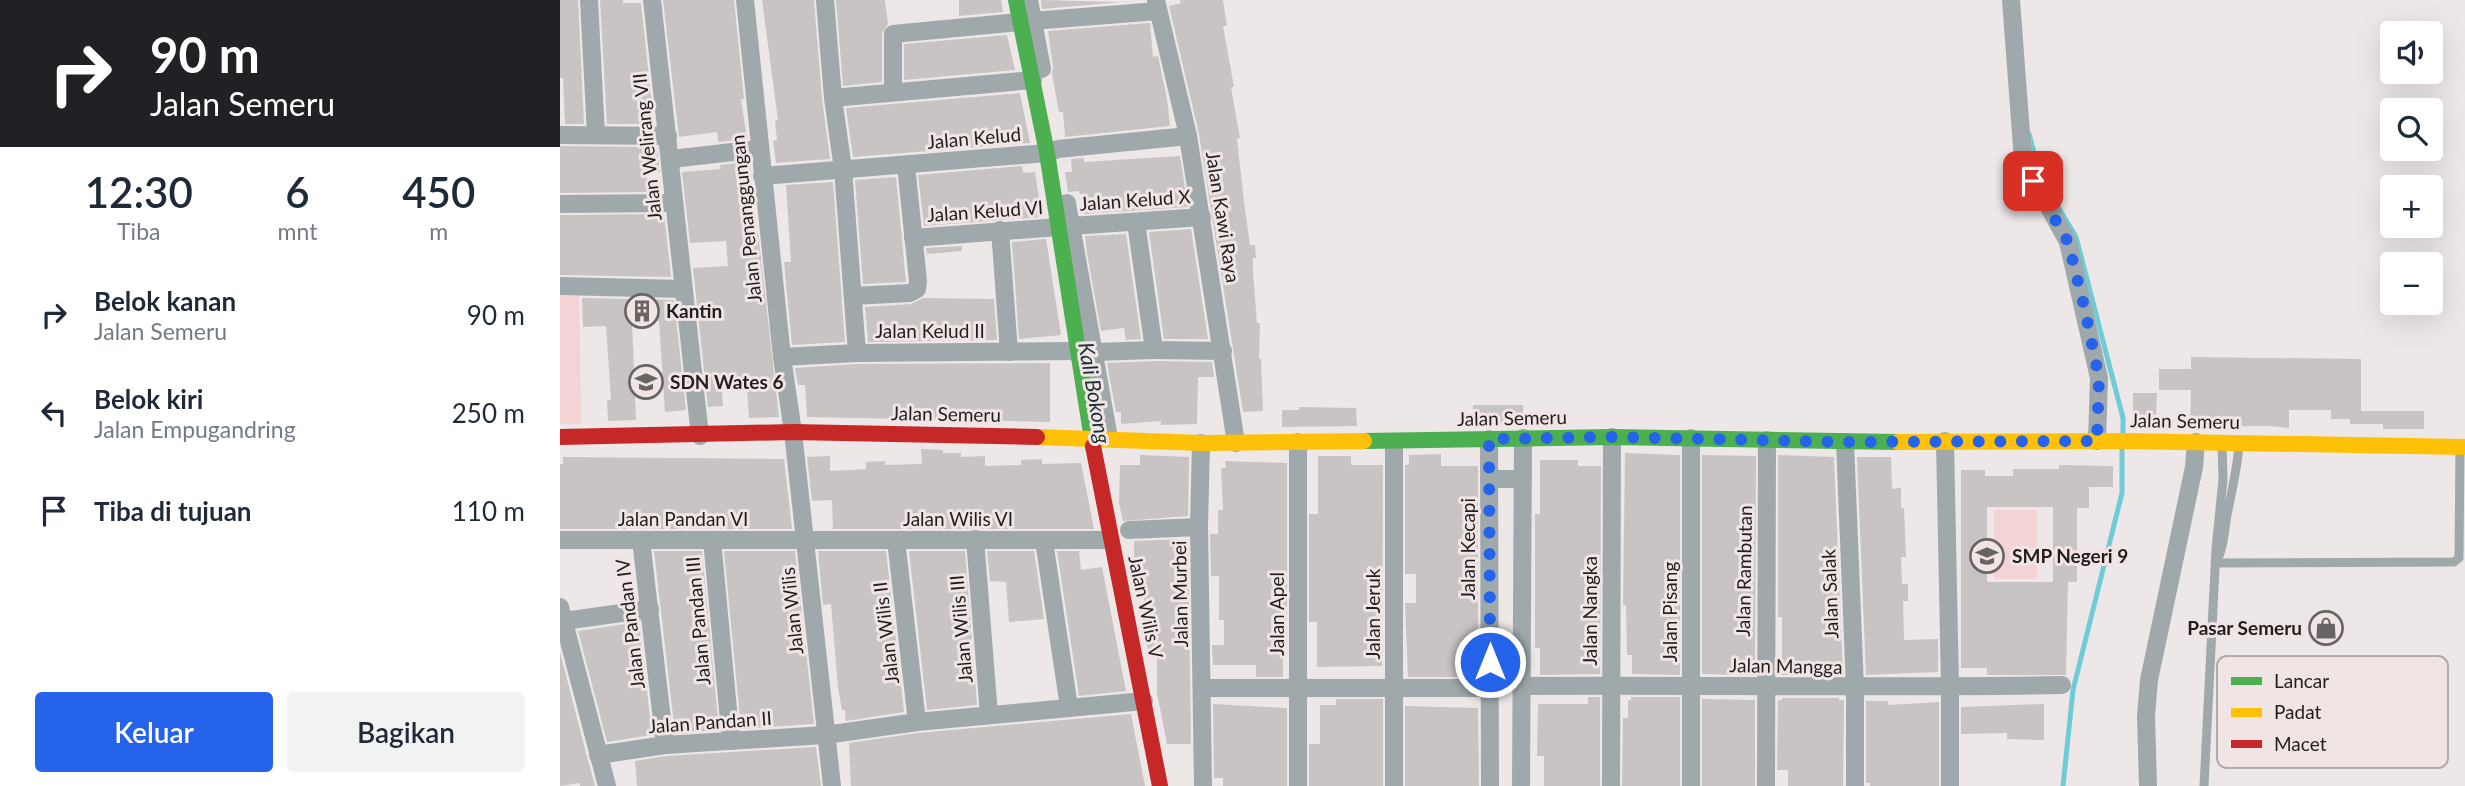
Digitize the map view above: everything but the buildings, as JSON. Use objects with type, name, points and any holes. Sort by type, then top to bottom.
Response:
[{"type":"street","points":[[589,0],[596,135]]},
{"type":"street","name":"Jalan Welirang VII","points":[[652,0],[700,436]]},
{"type":"street","name":"Jalan Penanggungan","points":[[745,0],[782,357],[793,432]]},
{"type":"street","points":[[825,0],[833,98],[844,169],[857,353]]},
{"type":"street","points":[[1016,0],[1026,21],[1052,151],[1100,437]]},
{"type":"street","points":[[1029,0],[1026,21],[1033,80],[1052,151]]},
{"type":"street","points":[[2011,0],[2023,160],[2068,242],[2099,378],[2101,441]]},
{"type":"street","points":[[894,92],[893,34],[1026,21],[1089,8],[1157,6]]},
{"type":"street","name":"Jalan Kawi Raya","points":[[1157,6],[1188,136],[1236,443]]},
{"type":"street","points":[[833,98],[1033,80]]},
{"type":"street","points":[[560,135],[667,136]]},
{"type":"street","name":"Jalan Kelud","points":[[762,176],[906,165],[1188,136]]},
{"type":"street","points":[[671,159],[759,149]]},
{"type":"street","points":[[853,296],[910,293],[917,289],[906,165]]},
{"type":"street","points":[[560,204],[674,203]]},
{"type":"street","name":"Jalan Kelud X","points":[[1065,226],[1202,217]]},
{"type":"street","points":[[1136,222],[1154,350]]},
{"type":"street","name":"Jalan Kelud VI","points":[[914,238],[1065,226]]},
{"type":"street","points":[[1000,230],[1009,352]]},
{"type":"street","points":[[560,286],[683,289]]},
{"type":"street","name":"Jalan Kelud II","points":[[782,357],[857,353],[1223,351]]},
{"type":"street","name":"Jalan Semeru","points":[[560,437],[793,432],[1100,437],[1201,443],[1612,437],[1845,442],[2124,441],[2462,447]]},
{"type":"street","name":"Jalan Wilis","points":[[793,432],[832,786]]},
{"type":"street","name":"Jalan Wilis V","points":[[1100,437],[1110,540],[1159,786]]},
{"type":"street","name":"Jalan Nangka","points":[[1611,786],[1612,437]]},
{"type":"street","points":[[1521,786],[1523,438]]},
{"type":"street","name":"Jalan Pisang","points":[[1690,786],[1691,438]]},
{"type":"street","name":"Jalan Kecapi","points":[[1489,439],[1490,786]]},
{"type":"street","name":"Jalan Rambutan","points":[[1766,440],[1766,786]]},
{"type":"street","points":[[1945,441],[1950,786]]},
{"type":"street","name":"Jalan Apel","points":[[1298,442],[1298,786]]},
{"type":"street","name":"Jalan Jeruk","points":[[1394,442],[1394,786]]},
{"type":"street","name":"Jalan Salak","points":[[1845,442],[1855,688],[1855,786]]},
{"type":"street","points":[[2148,786],[2148,689],[2194,467],[2196,442]]},
{"type":"street","name":"Jalan Murbei","points":[[1201,443],[1199,527],[1203,786]]},
{"type":"street","points":[[1489,479],[1523,479]]},
{"type":"street","points":[[1129,530],[1199,527]]},
{"type":"street","name":"Jalan Wilis III","points":[[975,539],[989,715]]},
{"type":"street","name":"Jalan Pandan VI","points":[[560,540],[805,540]]},
{"type":"street","name":"Jalan Pandan IV","points":[[641,540],[665,745]]},
{"type":"street","name":"Jalan Pandan III","points":[[712,540],[731,741]]},
{"type":"street","name":"Jalan Wilis VI","points":[[805,540],[1110,540]]},
{"type":"street","name":"Jalan Wilis II","points":[[897,540],[917,722]]},
{"type":"street","points":[[1044,541],[1069,707]]},
{"type":"street","points":[[607,786],[562,614],[650,609]]},
{"type":"street","name":"Jalan Mangga","points":[[1521,686],[1855,688],[2062,685]]},
{"type":"street","points":[[1202,688],[1490,688]]},
{"type":"street","name":"Jalan Pandan II","points":[[598,755],[665,745],[825,735],[917,722],[1143,701]]},
{"type":"lane","points":[[2204,786],[2223,479],[2222,442]]},
{"type":"lane","points":[[2216,563],[2223,549],[2227,517],[2236,482],[2239,443]]},
{"type":"lane","points":[[2216,563],[2454,562],[2459,558],[2462,447]]},
{"type":"shaded area","points":[[579,295],[581,424],[560,424],[560,296]]},
{"type":"shaded area","points":[[1994,510],[2037,510],[2037,579],[1994,579]]},
{"type":"waterway","points":[[2029,134],[2040,175]]},
{"type":"waterway","points":[[2057,205],[2076,237],[2123,418],[2123,436]]},
{"type":"waterway","points":[[2063,786],[2073,690],[2122,493],[2122,449]]},
{"type":"traffic: fast","points":[[1016,0],[1047,153],[1093,446]]},
{"type":"traffic: fast","points":[[1364,441],[1612,437],[1898,442]]},
{"type":"traffic: slow","points":[[1037,437],[1201,443],[1364,441]]},
{"type":"traffic: slow","points":[[1898,442],[2124,441],[2465,447]]},
{"type":"traffic: jam","points":[[560,437],[793,432],[1037,437]]},
{"type":"traffic: jam","points":[[1093,446],[1160,786]]},
{"type":"place","name":"Kantin","points":[[642,311]]},
{"type":"place","name":"SDN Wates 6","points":[[646,382]]},
{"type":"place","name":"SMP Negeri 9","points":[[1987,556]]},
{"type":"place","name":"Pasar Semeru","points":[[2326,628]]},
{"type":"route","points":[[1490,662],[1489,439],[1612,437],[1845,442],[2097,441],[2099,378],[2085,310],[2068,242],[2033,181]]},
{"type":"water label","name":"Kali Bokong","points":[[1094,393]]}]
